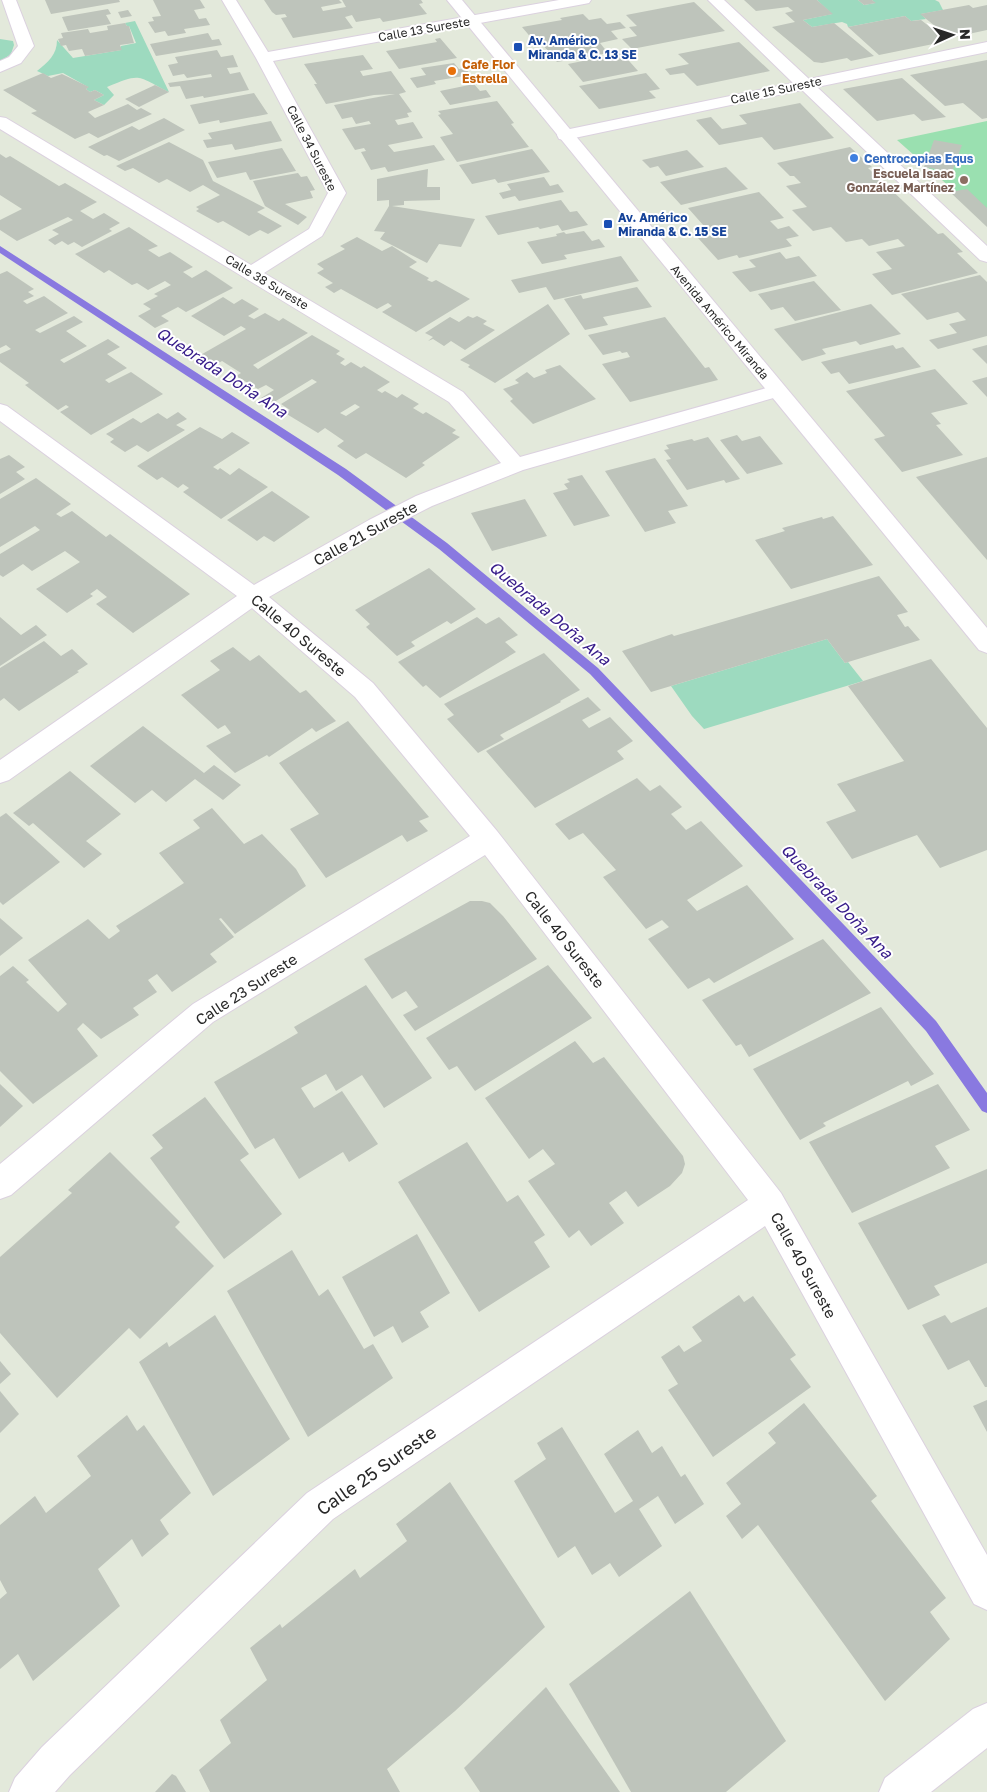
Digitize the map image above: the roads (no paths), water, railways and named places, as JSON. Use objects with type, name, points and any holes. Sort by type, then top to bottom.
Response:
[{"type":"street","points":[[0,67],[15,60],[26,46],[9,0]]},
{"type":"street","name":"Calle 34 Sureste","points":[[229,0],[264,58],[337,192],[316,232],[252,273]]},
{"type":"street","name":"Avenida Américo Miranda","points":[[454,0],[776,391],[985,638]]},
{"type":"street","name":"Calle 13 Sureste","points":[[264,58],[584,0]]},
{"type":"street","points":[[714,0],[987,256]]},
{"type":"street","name":"Calle 15 Sureste","points":[[565,135],[987,47]]},
{"type":"street","name":"Calle 38 Sureste","points":[[0,122],[456,397],[515,465]]},
{"type":"street","name":"Calle 21 Sureste","points":[[0,773],[253,596],[377,525],[424,501],[515,465],[776,391]]},
{"type":"street","name":"Calle 40 Sureste","points":[[0,411],[253,596],[364,690],[488,839],[770,1204],[987,1591]]},
{"type":"street","name":"Calle 23 Sureste","points":[[0,1184],[203,1013],[488,839]]},
{"type":"street","name":"Calle 25 Sureste","points":[[29,1792],[56,1761],[320,1506],[770,1204]]},
{"type":"street","points":[[899,1792],[987,1723]]},
{"type":"waterway","name":"Quebrada Doña Ana","points":[[0,249],[342,472],[443,546],[594,671],[931,1026],[987,1106]]},
{"type":"place","name":"Av. Américo Miranda & C. 13 SE","points":[[518,47]]},
{"type":"place","name":"Cafe Flor Estrella","points":[[452,71]]},
{"type":"place","name":"Centrocopias Equs","points":[[854,158]]},
{"type":"place","name":"Escuela Isaac González Martínez","points":[[964,180]]},
{"type":"place","name":"Av. Américo Miranda & C. 15 SE","points":[[608,224]]}]
